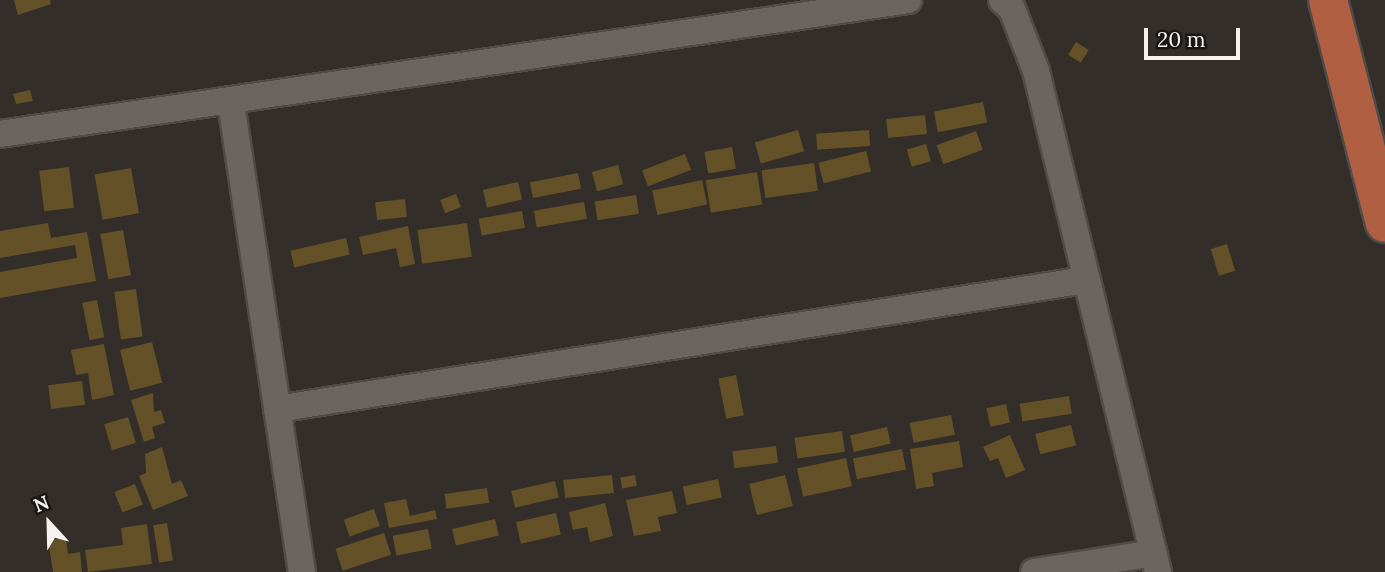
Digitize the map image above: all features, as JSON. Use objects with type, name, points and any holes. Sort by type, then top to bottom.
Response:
[{"type":"main road","points":[[1328,0],[1385,223]]},
{"type":"street","points":[[0,134],[231,103],[908,0]]},
{"type":"street","points":[[1002,0],[1012,9],[1035,71],[1156,563],[1034,572]]},
{"type":"street","points":[[231,103],[302,572]]},
{"type":"street","points":[[277,409],[1085,280]]},
{"type":"building","points":[[14,0],[50,0],[51,4],[18,15]]},
{"type":"building","points":[[1076,42],[1089,50],[1081,63],[1068,55]]},
{"type":"building","points":[[30,90],[33,101],[16,104],[13,94]]},
{"type":"building","points":[[983,102],[987,123],[938,132],[934,112]]},
{"type":"building","points":[[925,115],[927,134],[888,138],[886,119]]},
{"type":"building","points":[[798,130],[804,151],[761,164],[755,142]]},
{"type":"building","points":[[869,130],[870,146],[817,150],[816,134]]},
{"type":"building","points":[[976,131],[983,150],[943,164],[937,145]]},
{"type":"building","points":[[926,144],[931,161],[912,167],[907,150]]},
{"type":"building","points":[[732,147],[736,169],[708,174],[704,152]]},
{"type":"building","points":[[866,151],[871,171],[824,183],[818,163]]},
{"type":"building","points":[[685,154],[691,170],[648,186],[642,170]]},
{"type":"building","points":[[814,163],[818,191],[765,198],[762,170]]},
{"type":"building","points":[[618,165],[623,184],[597,191],[592,172]]},
{"type":"building","points":[[69,167],[74,208],[44,211],[39,171]]},
{"type":"building","points":[[131,168],[139,213],[103,220],[95,174]]},
{"type":"building","points":[[757,172],[762,205],[711,213],[706,180]]},
{"type":"building","points":[[578,173],[581,189],[533,198],[530,182]]},
{"type":"building","points":[[702,180],[707,204],[657,215],[652,191]]},
{"type":"building","points":[[518,182],[522,200],[487,208],[483,190]]},
{"type":"building","points":[[456,194],[461,207],[445,213],[440,200]]},
{"type":"building","points":[[636,195],[639,214],[597,220],[595,202]]},
{"type":"building","points":[[405,199],[407,217],[377,220],[375,202]]},
{"type":"building","points":[[584,202],[587,219],[537,228],[534,211]]},
{"type":"building","points":[[522,211],[525,228],[482,235],[479,219]]},
{"type":"building","points":[[48,223],[51,238],[87,232],[96,281],[0,298],[0,272],[77,258],[75,245],[0,258],[0,231]]},
{"type":"building","points":[[467,223],[472,257],[422,264],[417,230]]},
{"type":"building","points":[[408,226],[415,264],[400,267],[396,248],[363,255],[359,237]]},
{"type":"building","points":[[123,230],[131,275],[108,279],[100,234]]},
{"type":"building","points":[[346,238],[350,255],[294,267],[290,251]]},
{"type":"building","points":[[1227,244],[1235,271],[1219,276],[1211,249]]},
{"type":"building","points":[[136,289],[143,337],[121,340],[114,292]]},
{"type":"building","points":[[97,300],[104,337],[90,340],[82,303]]},
{"type":"building","points":[[152,342],[162,383],[130,391],[120,350]]},
{"type":"building","points":[[104,344],[114,395],[92,400],[88,373],[76,375],[71,350]]},
{"type":"building","points":[[736,375],[744,415],[726,419],[718,378]]},
{"type":"building","points":[[82,381],[85,405],[51,409],[48,385]]},
{"type":"building","points":[[153,393],[154,412],[161,410],[165,423],[152,427],[155,438],[144,442],[131,400]]},
{"type":"building","points":[[1069,396],[1072,414],[1022,422],[1020,404]]},
{"type":"building","points":[[1006,404],[1010,423],[990,427],[986,408]]},
{"type":"building","points":[[951,415],[955,435],[914,443],[910,423]]},
{"type":"building","points":[[128,417],[136,443],[112,450],[104,424]]},
{"type":"building","points":[[1071,425],[1076,445],[1040,454],[1035,434]]},
{"type":"building","points":[[887,427],[891,444],[854,452],[850,436]]},
{"type":"building","points":[[842,431],[845,452],[797,458],[794,438]]},
{"type":"building","points":[[1010,435],[1025,470],[1006,478],[998,458],[990,461],[983,447]]},
{"type":"building","points":[[959,441],[963,467],[932,473],[934,486],[916,489],[910,449]]},
{"type":"building","points":[[776,446],[778,463],[734,468],[732,451]]},
{"type":"building","points":[[162,447],[172,484],[181,480],[188,496],[153,510],[139,476],[146,473],[145,454]]},
{"type":"building","points":[[902,449],[906,470],[857,479],[853,459]]},
{"type":"building","points":[[846,458],[852,486],[803,497],[797,468]]},
{"type":"building","points":[[612,475],[614,493],[565,498],[563,480]]},
{"type":"building","points":[[635,475],[637,486],[622,488],[620,478]]},
{"type":"building","points":[[785,475],[793,506],[757,515],[749,484]]},
{"type":"building","points":[[718,479],[722,498],[687,505],[683,486]]},
{"type":"building","points":[[555,481],[559,498],[515,508],[511,491]]},
{"type":"building","points":[[135,484],[143,505],[122,512],[114,492]]},
{"type":"building","points":[[487,488],[489,503],[447,509],[444,494]]},
{"type":"building","points":[[672,491],[677,513],[658,517],[661,531],[634,536],[626,500]]},
{"type":"building","points":[[406,499],[410,516],[435,510],[437,519],[389,528],[384,503]]},
{"type":"building","points":[[605,503],[613,536],[590,542],[587,527],[573,530],[569,512]]},
{"type":"building","points":[[374,509],[380,526],[350,536],[344,519]]},
{"type":"building","points":[[556,513],[561,534],[521,544],[516,522]]},
{"type":"building","points":[[495,519],[499,536],[456,545],[452,529]]},
{"type":"building","points":[[167,523],[173,561],[159,563],[153,525]]},
{"type":"building","points":[[147,524],[152,564],[88,572],[85,550],[123,545],[121,528]]},
{"type":"building","points":[[428,529],[432,549],[396,556],[393,536]]},
{"type":"building","points":[[384,533],[391,555],[343,571],[335,549]]},
{"type":"building","points":[[66,538],[68,554],[80,552],[82,572],[53,572],[48,540]]}]
